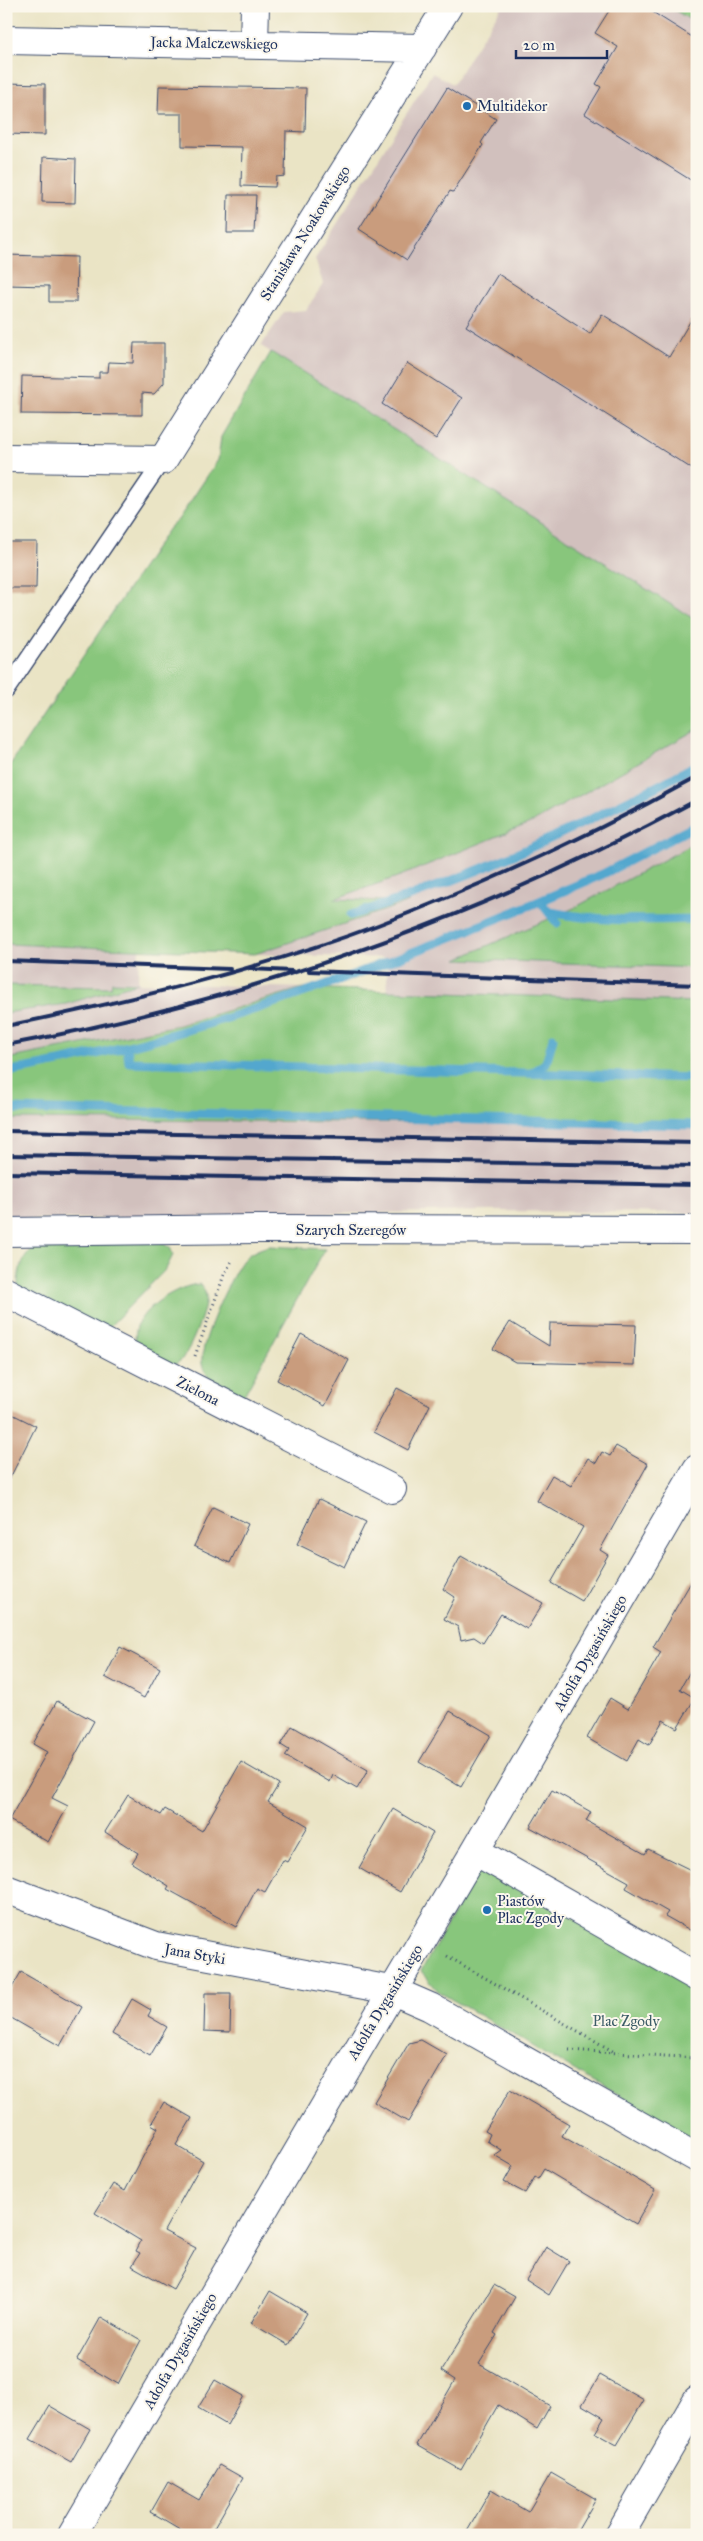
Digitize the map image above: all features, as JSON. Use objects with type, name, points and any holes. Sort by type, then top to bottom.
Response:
[{"type":"street","points":[[254,44],[255,6]]},
{"type":"street","name":"Stanisława Noakowskiego","points":[[163,460],[448,6]]},
{"type":"street","name":"Jacka Malczewskiego","points":[[6,40],[422,48]]},
{"type":"street","points":[[6,458],[163,460]]},
{"type":"street","name":"Szarych Szeregów","points":[[6,1232],[697,1230]]},
{"type":"street","name":"Zielona","points":[[6,1292],[392,1489]]},
{"type":"street","name":"Adolfa Dygasińskiego","points":[[72,2535],[391,1990],[475,1851],[697,1469]]},
{"type":"street","points":[[475,1851],[697,1976]]},
{"type":"street","name":"Jana Styki","points":[[6,1889],[156,1946],[391,1990]]},
{"type":"street","points":[[391,1990],[430,2007],[697,2158]]},
{"type":"street","points":[[619,2535],[697,2400]]},
{"type":"lane","points":[[6,691],[163,460]]},
{"type":"path","points":[[185,1385],[224,1275],[238,1251],[256,1230]]},
{"type":"path","points":[[421,1941],[616,2053]]},
{"type":"path","points":[[568,2050],[697,2058]]},
{"type":"path","points":[[690,2057],[697,2062]]},
{"type":"shaded area","points":[[502,6],[668,6],[697,24],[697,621],[261,346],[284,312],[306,310],[323,284],[315,259],[432,73],[453,84]]},
{"type":"shaded area","points":[[697,729],[697,842],[574,908],[458,959],[697,968],[697,1002],[387,991],[387,958],[255,954],[407,903],[332,899],[400,876],[535,821]]},
{"type":"shaded area","points":[[6,944],[139,950],[138,983],[303,988],[179,1025],[6,1059],[6,1013],[66,1004],[136,983],[112,982],[112,987],[6,985]]},
{"type":"shaded area","points":[[6,1119],[697,1125],[697,1213],[492,1211],[233,1215],[188,1218],[6,1219]]},
{"type":"green space","points":[[668,6],[697,6],[697,24]]},
{"type":"green space","points":[[271,352],[697,621],[697,729],[535,821],[400,876],[334,899],[409,902],[255,954],[6,944],[6,771],[169,528],[178,520],[218,460],[221,437]]},
{"type":"green space","points":[[697,842],[697,968],[457,959],[574,908]]},
{"type":"green space","points":[[112,982],[138,983],[66,1004],[6,1013],[6,985],[111,987]]},
{"type":"green space","points":[[303,988],[697,1002],[697,1125],[6,1119],[6,1059],[179,1025]]},
{"type":"green space","points":[[43,1241],[159,1242],[170,1247],[173,1255],[166,1269],[107,1329],[18,1291],[20,1269],[26,1256]]},
{"type":"green space","points":[[270,1246],[325,1249],[243,1397],[220,1386],[206,1373],[203,1368],[202,1359],[204,1346],[223,1296],[243,1260],[259,1249]]},
{"type":"green space","points":[[200,1284],[206,1294],[206,1298],[196,1331],[180,1361],[166,1368],[135,1346],[135,1336],[139,1321],[145,1313],[162,1299],[182,1288]]},
{"type":"green space","name":"Plac Zgody","points":[[485,1870],[697,1982],[697,2141],[439,1992],[421,1971],[475,1876]]},
{"type":"building","points":[[612,6],[643,6],[697,40],[697,184],[585,114],[601,87],[596,84],[618,47],[595,33]]},
{"type":"building","points":[[6,83],[45,84],[45,135],[6,134]]},
{"type":"building","points":[[159,86],[306,88],[305,132],[286,131],[285,176],[276,177],[275,187],[241,186],[242,147],[182,146],[182,114],[158,114]]},
{"type":"building","points":[[447,88],[496,119],[481,143],[483,145],[453,192],[450,191],[407,260],[359,229]]},
{"type":"building","points":[[43,157],[76,159],[75,203],[42,202]]},
{"type":"building","points":[[228,195],[256,195],[254,233],[227,233]]},
{"type":"building","points":[[6,255],[77,257],[76,302],[49,302],[49,286],[6,285]]},
{"type":"building","points":[[498,274],[590,334],[602,314],[669,357],[697,310],[697,472],[466,326]]},
{"type":"building","points":[[134,343],[164,343],[164,383],[154,394],[142,393],[142,415],[21,414],[22,376],[99,378],[99,372],[108,372],[109,362],[133,363]]},
{"type":"building","points":[[407,363],[462,398],[436,439],[382,404]]},
{"type":"building","points":[[7,542],[37,542],[36,588],[6,588]]},
{"type":"building","points":[[510,1322],[549,1346],[550,1323],[636,1325],[634,1365],[515,1362],[493,1349]]},
{"type":"building","points":[[301,1334],[349,1360],[325,1406],[277,1380]]},
{"type":"building","points":[[397,1388],[430,1405],[408,1450],[374,1432]]},
{"type":"building","points":[[6,1411],[36,1426],[6,1486]]},
{"type":"building","points":[[616,1446],[648,1464],[600,1550],[608,1555],[582,1601],[551,1583],[583,1527],[537,1501],[552,1475],[571,1486],[588,1458],[596,1463],[602,1452],[610,1456]]},
{"type":"building","points":[[319,1499],[366,1522],[344,1567],[297,1544]]},
{"type":"building","points":[[213,1507],[248,1524],[230,1563],[194,1546]]},
{"type":"building","points":[[461,1556],[543,1603],[527,1629],[501,1614],[483,1643],[474,1637],[461,1640],[458,1627],[444,1619],[455,1597],[443,1589]]},
{"type":"building","points":[[697,1572],[697,1659],[680,1689],[695,1698],[677,1728],[663,1720],[649,1745],[639,1739],[627,1761],[587,1738],[610,1698],[628,1709],[661,1652],[653,1647]]},
{"type":"building","points":[[120,1647],[160,1668],[144,1698],[105,1677]]},
{"type":"building","points":[[57,1701],[94,1721],[52,1798],[68,1806],[48,1842],[9,1820],[47,1752],[33,1744]]},
{"type":"building","points":[[450,1711],[491,1735],[461,1787],[419,1762]]},
{"type":"building","points":[[292,1726],[368,1770],[357,1789],[333,1775],[330,1782],[285,1756],[289,1750],[281,1745]]},
{"type":"building","points":[[241,1762],[279,1784],[268,1802],[308,1826],[287,1862],[283,1860],[265,1892],[257,1888],[236,1927],[167,1889],[169,1886],[132,1863],[138,1853],[105,1832],[128,1795],[161,1815],[165,1809],[202,1831]]},
{"type":"building","points":[[552,1790],[591,1812],[586,1821],[645,1854],[648,1849],[697,1873],[697,1934],[665,1916],[668,1912],[626,1888],[629,1882],[530,1827]]},
{"type":"building","points":[[393,1809],[433,1833],[400,1892],[359,1868]]},
{"type":"building","points":[[21,1972],[82,2007],[60,2046],[6,2015],[6,1998]]},
{"type":"building","points":[[205,1993],[231,1993],[230,2032],[204,2031]]},
{"type":"building","points":[[132,1999],[151,2010],[148,2016],[167,2027],[150,2056],[112,2034]]},
{"type":"building","points":[[421,2040],[447,2055],[408,2122],[374,2102],[409,2043]]},
{"type":"building","points":[[510,2090],[569,2124],[562,2136],[655,2190],[636,2224],[544,2169],[538,2179],[535,2177],[525,2193],[504,2182],[513,2166],[494,2155],[501,2150],[487,2141],[490,2134],[485,2131]]},
{"type":"building","points":[[164,2102],[192,2118],[176,2145],[203,2161],[164,2231],[196,2248],[173,2289],[132,2266],[140,2253],[136,2251],[141,2241],[95,2213],[113,2184],[125,2191],[158,2128],[151,2124]]},
{"type":"building","points":[[546,2247],[569,2261],[549,2295],[526,2280]]},
{"type":"building","points":[[494,2285],[515,2297],[494,2333],[497,2335],[479,2364],[550,2406],[537,2429],[498,2405],[461,2470],[417,2445],[455,2380],[441,2371]]},
{"type":"building","points":[[270,2291],[307,2313],[288,2345],[251,2323]]},
{"type":"building","points":[[101,2317],[141,2340],[118,2384],[77,2360]]},
{"type":"building","points":[[600,2375],[644,2400],[617,2445],[595,2433],[604,2418],[582,2405]]},
{"type":"building","points":[[215,2380],[243,2396],[227,2425],[198,2408]]},
{"type":"building","points":[[50,2406],[90,2429],[71,2462],[30,2439]]},
{"type":"building","points":[[220,2465],[243,2478],[210,2535],[190,2535],[151,2512],[168,2482],[199,2500]]},
{"type":"building","points":[[551,2473],[596,2499],[575,2535],[465,2535],[491,2490],[528,2512]]},
{"type":"waterway","points":[[351,915],[420,893],[521,852],[658,786],[697,764]]},
{"type":"waterway","points":[[557,923],[540,901],[603,874],[697,825]]},
{"type":"waterway","points":[[6,1072],[75,1059],[211,1023],[344,978],[540,901]]},
{"type":"waterway","points":[[550,912],[605,919],[697,919]]},
{"type":"waterway","points":[[532,1073],[546,1063],[553,1038]]},
{"type":"waterway","points":[[127,1047],[129,1062],[697,1078]]},
{"type":"waterway","points":[[7,1109],[697,1125]]},
{"type":"railway","points":[[6,1026],[194,983],[287,956],[378,925],[540,857],[697,777]]},
{"type":"railway","points":[[6,1045],[97,1026],[186,1004],[274,979],[361,950],[447,918],[531,882],[615,843],[697,800]]},
{"type":"railway","points":[[6,961],[230,969]]},
{"type":"railway","points":[[250,969],[292,971]]},
{"type":"railway","points":[[309,971],[697,985]]},
{"type":"railway","points":[[6,1131],[697,1143]]},
{"type":"railway","points":[[6,1155],[697,1166]]},
{"type":"railway","points":[[6,1173],[697,1185]]},
{"type":"place","name":"Multidekor","points":[[467,106]]},
{"type":"place","name":"Piastów Plac Zgody","points":[[487,1910]]}]
